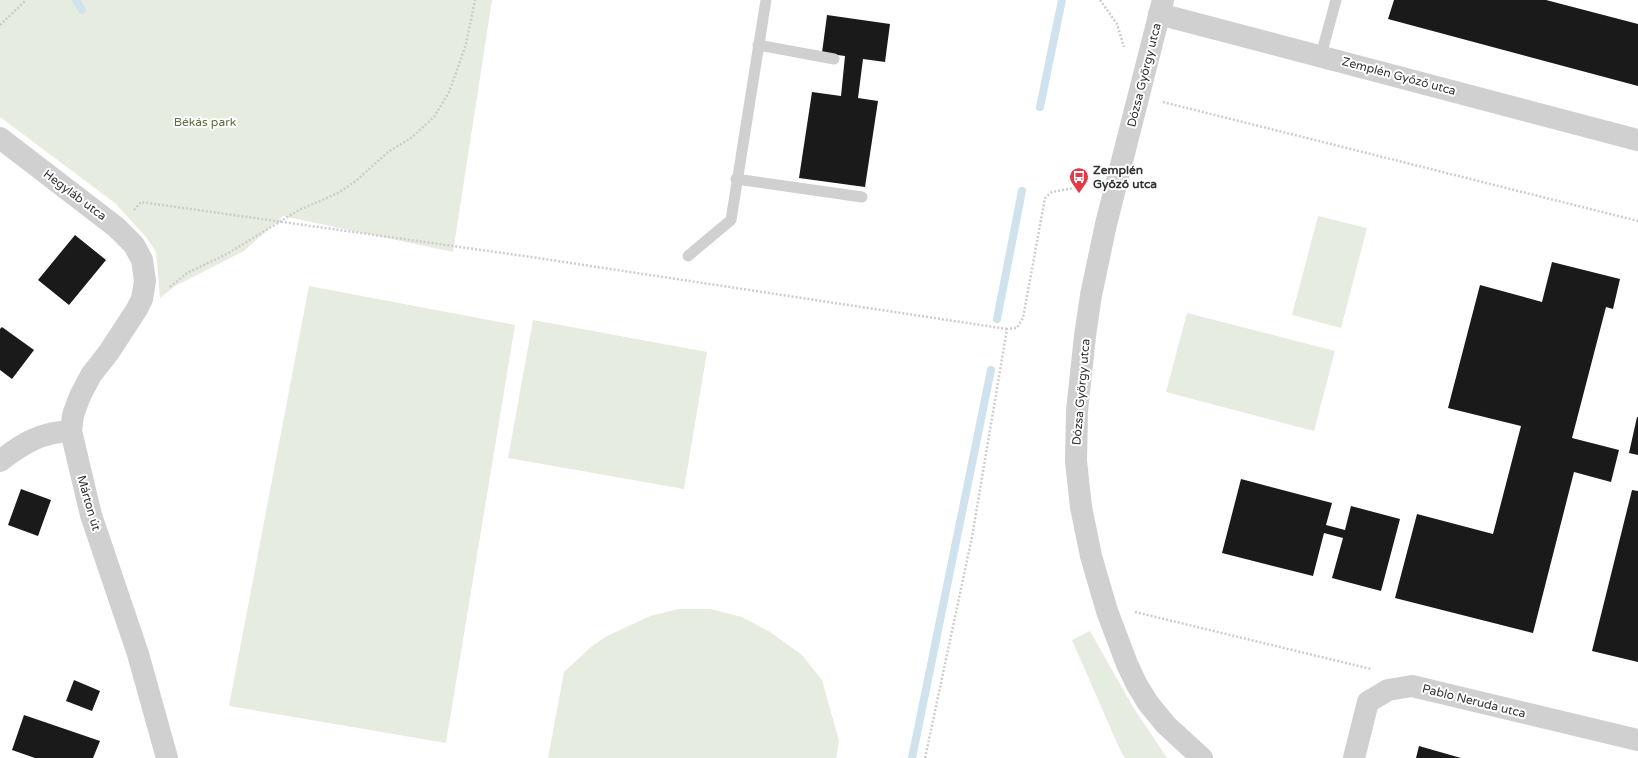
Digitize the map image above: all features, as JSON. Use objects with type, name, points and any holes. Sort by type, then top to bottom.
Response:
[{"type":"street","name":"Zemplén Győző utca","points":[[1161,7],[1321,56],[1638,140]]},
{"type":"street","name":"Dózsa György utca","points":[[1161,7],[1106,224],[1091,295],[1078,397],[1076,460],[1081,506],[1091,556],[1107,611],[1127,664],[1148,703],[1166,725],[1202,758]]},
{"type":"street","name":"Hegyláb utca","points":[[0,138],[116,227],[134,245],[142,260]]},
{"type":"street","name":"Márton út","points":[[142,260],[145,281],[143,293],[137,309],[109,352],[91,375],[80,396],[73,415],[71,431],[91,516],[138,654],[167,758]]},
{"type":"street","points":[[0,461],[44,434],[71,431]]},
{"type":"street","name":"Pablo Neruda utca","points":[[1354,758],[1368,702],[1388,690],[1412,686],[1638,740]]},
{"type":"lane","points":[[688,256],[731,220],[736,179],[766,0]]},
{"type":"lane","points":[[1321,56],[1336,0]]},
{"type":"lane","points":[[758,45],[834,59]]},
{"type":"lane","points":[[736,179],[862,197]]},
{"type":"path","points":[[0,25],[26,0]]},
{"type":"path","points":[[143,293],[154,299],[187,272],[227,254],[299,210],[338,193],[356,181],[388,152],[411,138],[434,117],[449,92],[466,44],[475,0]]},
{"type":"path","points":[[1100,0],[1117,24],[1126,55]]},
{"type":"path","points":[[1160,102],[1638,221]]},
{"type":"path","points":[[116,227],[141,202],[532,257],[1007,328],[1017,328],[1023,318],[1045,198],[1052,192],[1080,188]]},
{"type":"path","points":[[925,758],[972,537],[1007,328]]},
{"type":"path","points":[[1129,610],[1375,670],[1388,690]]},
{"type":"green space","name":"Békás park","points":[[0,0],[492,0],[453,252],[283,216],[244,251],[175,286],[160,298],[156,252],[146,237],[115,203],[0,117]]},
{"type":"green space","points":[[1318,216],[1367,228],[1341,328],[1292,315]]},
{"type":"green space","points":[[309,286],[515,325],[446,743],[229,706]]},
{"type":"green space","points":[[1187,313],[1335,351],[1314,431],[1166,392]]},
{"type":"green space","points":[[533,320],[707,352],[684,489],[508,458]]},
{"type":"green space","points":[[679,609],[711,609],[742,617],[770,632],[802,655],[822,680],[839,741],[836,758],[548,758],[564,672],[591,647],[607,636],[650,616]]},
{"type":"green space","points":[[1090,631],[1133,707],[1167,758],[1125,758],[1121,752],[1072,640]]},
{"type":"building","points":[[1394,0],[1546,0],[1638,24],[1638,86],[1388,19]]},
{"type":"building","points":[[827,15],[890,24],[885,62],[863,59],[858,98],[878,101],[865,187],[799,178],[812,92],[841,96],[845,56],[822,53]]},
{"type":"building","points":[[75,235],[106,260],[69,305],[38,280]]},
{"type":"building","points":[[1552,262],[1620,279],[1613,309],[1606,307],[1572,438],[1619,450],[1611,482],[1574,472],[1533,633],[1395,598],[1417,514],[1493,534],[1521,426],[1448,408],[1480,285],[1542,302]]},
{"type":"building","points":[[2,327],[34,350],[12,379],[0,370],[0,329]]},
{"type":"building","points":[[1638,417],[1638,455],[1629,453]]},
{"type":"building","points":[[1241,479],[1332,503],[1326,525],[1345,530],[1351,506],[1400,519],[1381,591],[1332,578],[1343,538],[1324,533],[1313,576],[1222,553]]},
{"type":"building","points":[[21,489],[51,500],[38,536],[8,525]]},
{"type":"building","points":[[1632,490],[1638,491],[1638,662],[1592,651]]},
{"type":"building","points":[[74,680],[100,691],[92,711],[66,701]]},
{"type":"building","points":[[24,715],[100,741],[93,758],[35,758],[12,750]]},
{"type":"building","points":[[1419,746],[1461,758],[1416,758]]},
{"type":"waterway","points":[[76,0],[82,10]]},
{"type":"waterway","points":[[1040,107],[1062,0]]},
{"type":"waterway","points":[[997,319],[1022,191]]},
{"type":"waterway","points":[[912,758],[991,370]]},
{"type":"place","name":"Zemplén Győző utca","points":[[1079,194]]}]
